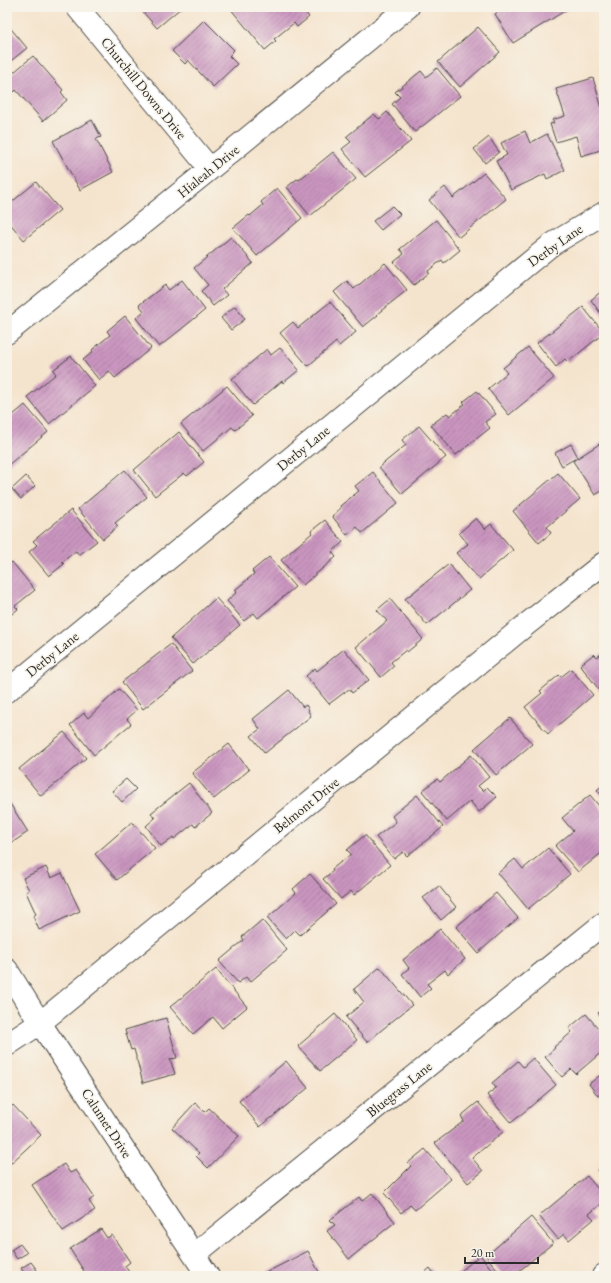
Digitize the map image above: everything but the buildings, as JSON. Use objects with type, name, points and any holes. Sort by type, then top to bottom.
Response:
[{"type":"street","name":"Churchill Downs Drive","points":[[78,7],[210,169]]},
{"type":"street","name":"Hialeah Drive","points":[[7,332],[408,7]]},
{"type":"street","name":"Derby Lane","points":[[7,691],[551,245],[604,213]]},
{"type":"street","name":"Belmont Drive","points":[[7,1045],[40,1023],[604,562]]},
{"type":"street","name":"Bluegrass Lane","points":[[194,1256],[604,923]]},
{"type":"street","name":"Calumet Drive","points":[[7,970],[40,1023],[208,1276]]}]
